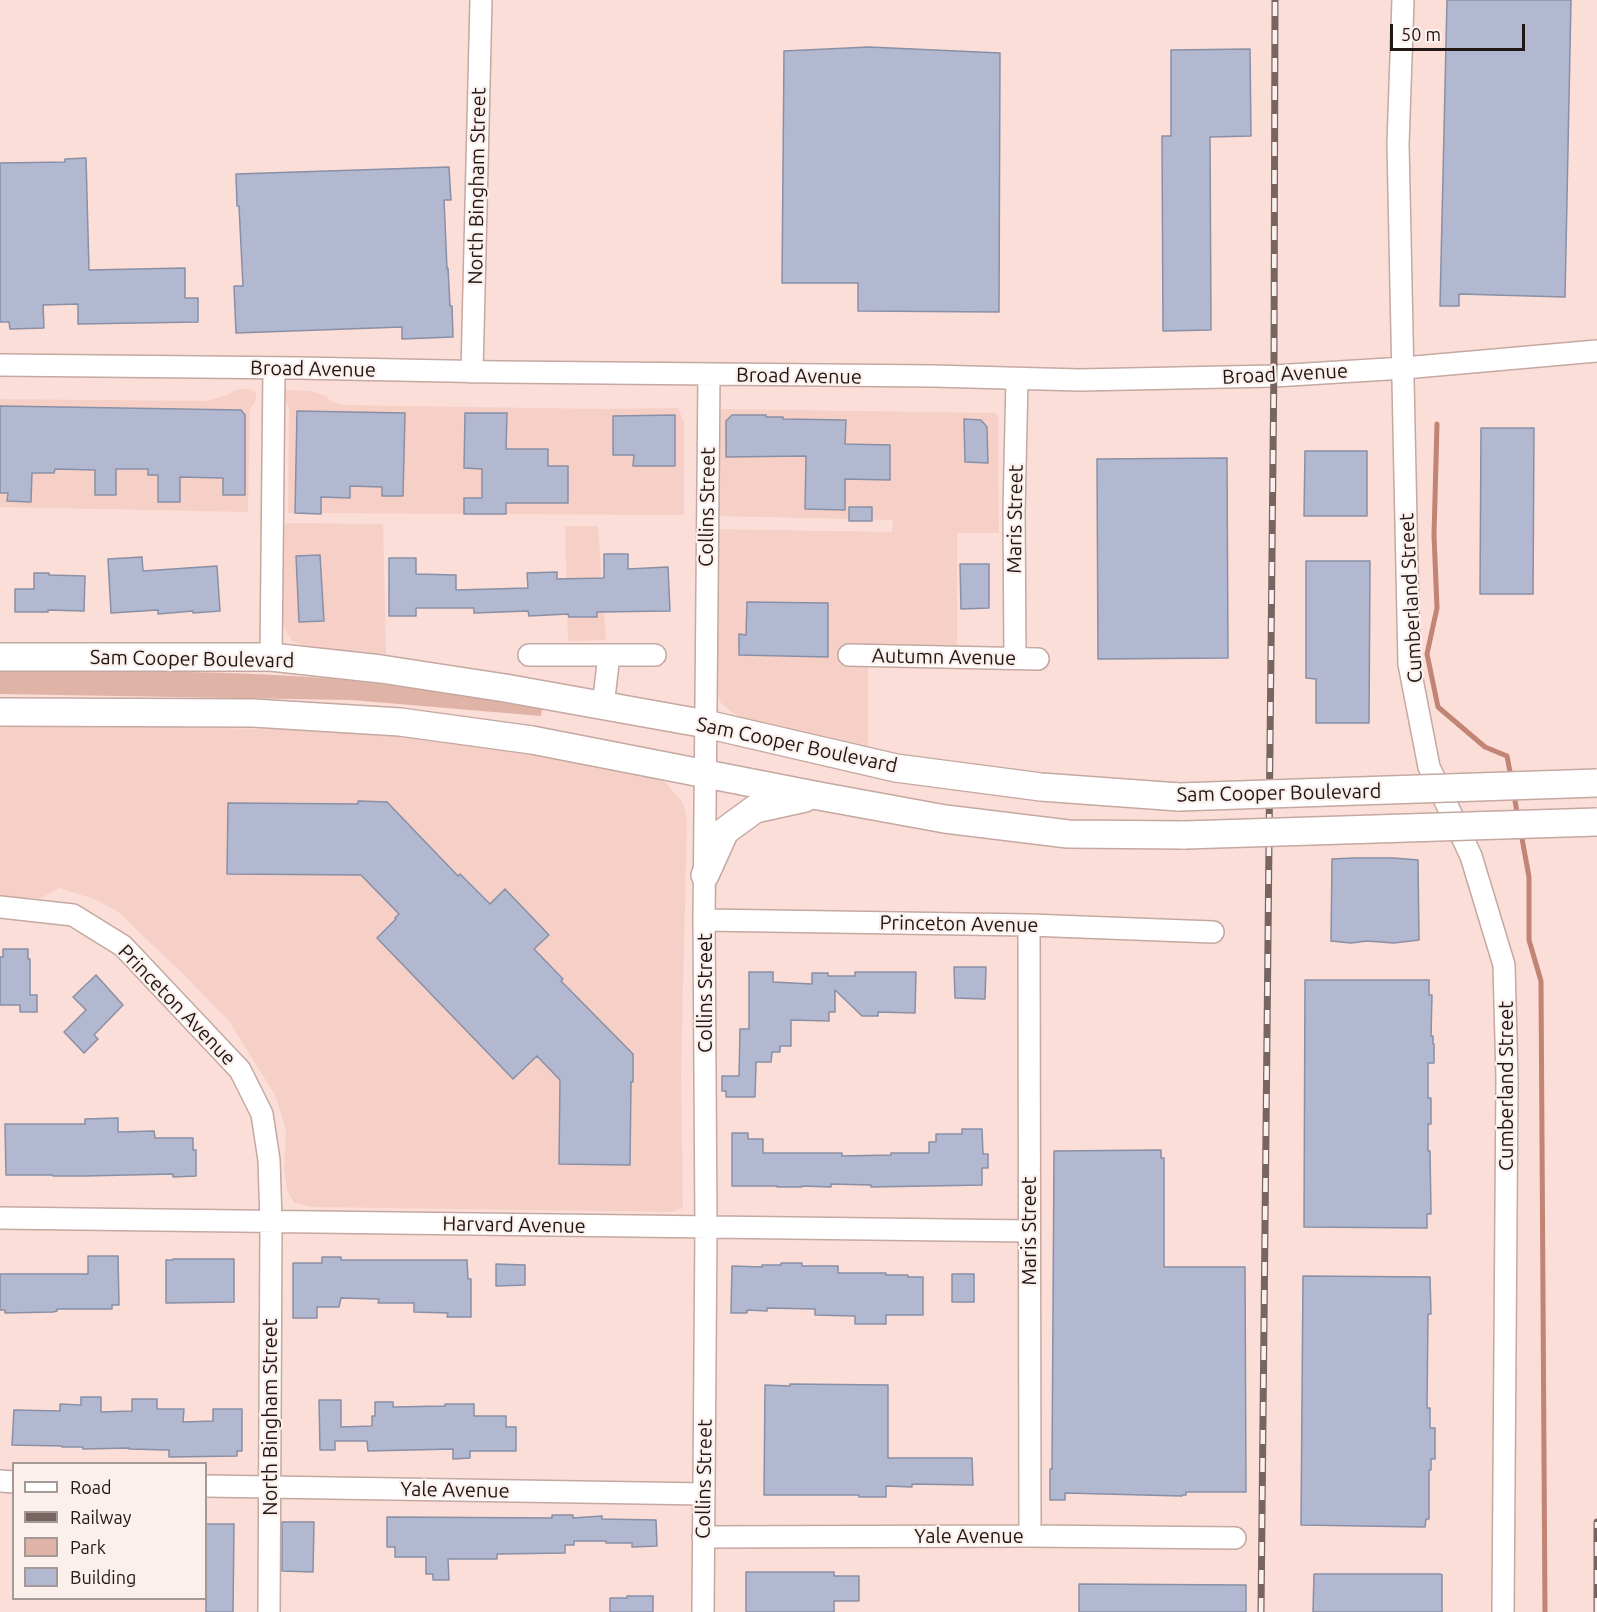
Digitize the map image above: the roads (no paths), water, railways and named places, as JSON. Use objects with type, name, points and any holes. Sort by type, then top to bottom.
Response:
[{"type":"main road","name":"Sam Cooper Boulevard","points":[[0,657],[271,657],[381,669],[505,688],[706,724],[896,768],[1041,787],[1179,797],[1597,783]]},
{"type":"main road","name":"Sam Cooper Boulevard","points":[[0,712],[254,713],[400,722],[532,740],[945,819],[1068,834],[1185,835],[1597,822]]},
{"type":"main road","points":[[705,875],[725,831],[755,809],[819,796]]},
{"type":"street","name":"North Bingham Street","points":[[472,372],[481,0]]},
{"type":"street","name":"Cumberland Street","points":[[1403,0],[1398,144],[1409,664],[1429,767],[1471,856],[1504,965],[1507,1089],[1503,1612]]},
{"type":"street","name":"Broad Avenue","points":[[0,365],[933,376],[1080,380],[1274,376],[1404,368],[1597,351]]},
{"type":"street","points":[[271,657],[273,368]]},
{"type":"street","name":"Collins Street","points":[[703,1612],[706,1227],[704,920],[709,375]]},
{"type":"street","name":"Maris Street","points":[[1015,658],[1014,511],[1017,379]]},
{"type":"street","points":[[529,655],[655,655]]},
{"type":"street","points":[[603,706],[609,655]]},
{"type":"street","name":"Autumn Avenue","points":[[849,655],[1038,658]]},
{"type":"street","name":"Princeton Avenue","points":[[0,907],[73,915],[123,946],[240,1070],[262,1114],[269,1160],[272,1222]]},
{"type":"street","name":"Princeton Avenue","points":[[704,920],[1213,932]]},
{"type":"street","name":"Maris Street","points":[[1029,926],[1030,1536]]},
{"type":"street","name":"Harvard Avenue","points":[[0,1218],[1028,1231]]},
{"type":"street","name":"North Bingham Street","points":[[269,1612],[272,1222]]},
{"type":"street","name":"Yale Avenue","points":[[207,1486],[704,1494]]},
{"type":"street","name":"Yale Avenue","points":[[703,1537],[1235,1538]]},
{"type":"waterway","points":[[1437,424],[1434,535],[1437,608],[1427,654],[1438,707],[1485,747],[1507,756],[1511,777]]},
{"type":"waterway","points":[[1514,795],[1518,818]]},
{"type":"waterway","points":[[1521,833],[1529,877],[1529,940],[1541,981],[1545,1612]]},
{"type":"railway","points":[[1261,1612],[1274,361],[1275,0]]},
{"type":"railway","points":[[1597,1522],[1597,1612]]}]
